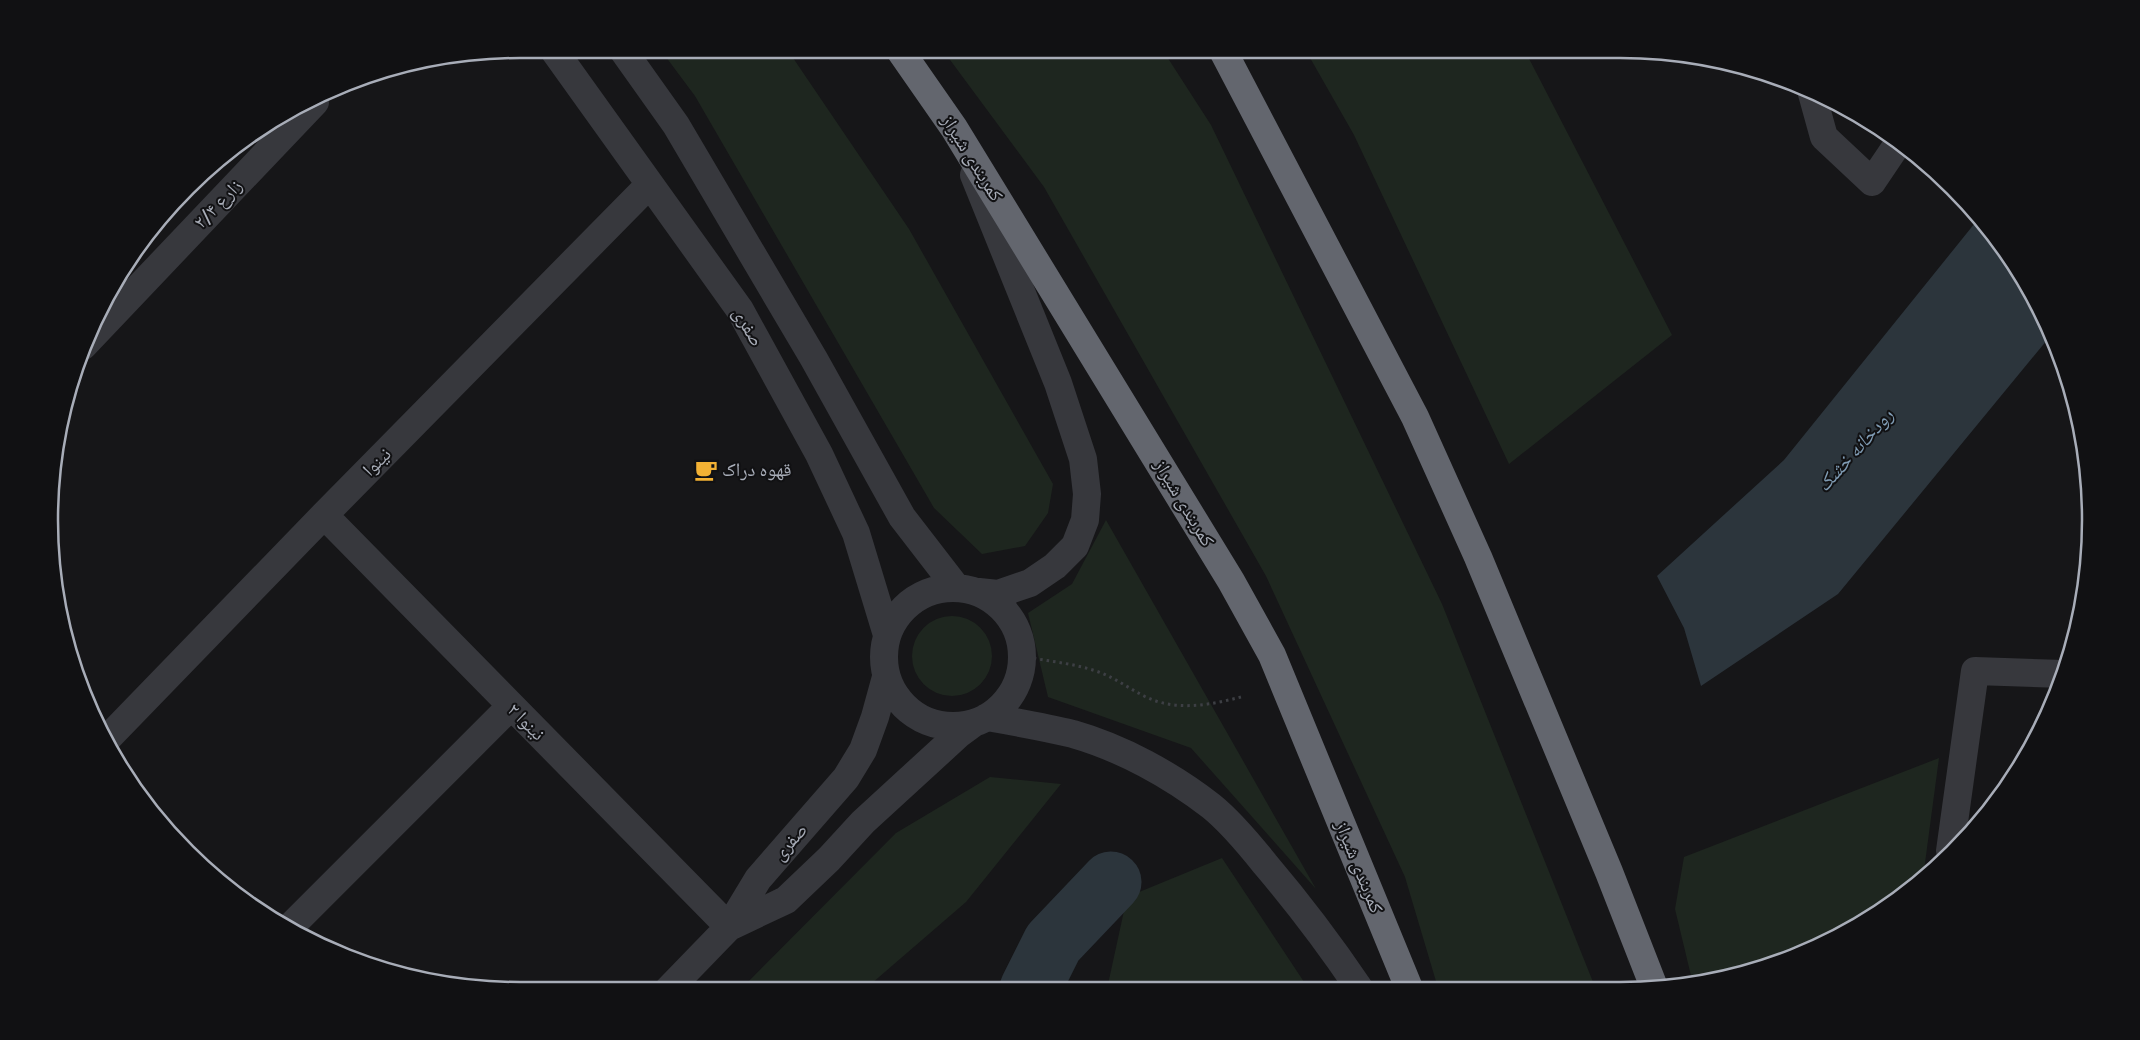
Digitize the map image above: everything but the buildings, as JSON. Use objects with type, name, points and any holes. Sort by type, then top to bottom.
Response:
[{"type":"highway","name":"کمربندی شیراز","points":[[905,58],[954,128],[1231,581],[1272,655],[1406,982]]},
{"type":"highway","points":[[1227,58],[1415,417],[1478,557],[1609,872],[1652,982]]},
{"type":"street","name":"صفری","points":[[559,58],[740,310],[819,454],[856,533],[886,635]]},
{"type":"street","points":[[628,58],[681,133],[814,359],[902,517],[968,589],[998,604],[1012,620],[1020,641],[1022,663],[1016,684],[1004,703],[959,734],[863,822],[829,859],[786,900],[730,927]]},
{"type":"street","points":[[1814,100],[1824,137],[1872,182],[1895,148]]},
{"type":"street","name":"۲/۴ زارع","points":[[115,299],[308,109]]},
{"type":"street","points":[[954,128],[1058,383],[1083,459],[1087,494],[1085,520],[1075,546],[1055,566],[1030,583],[998,594],[968,589],[934,589],[913,599],[897,615],[886,635],[883,656],[886,677],[896,697],[911,713],[930,723],[952,726],[980,720],[1074,735],[1128,756],[1178,783],[1212,807],[1249,844],[1293,897],[1355,982]]},
{"type":"street","name":"نینوا","points":[[111,735],[324,515],[649,185]]},
{"type":"street","name":"۲ نینوا","points":[[324,515],[510,707],[730,927]]},
{"type":"street","points":[[1951,843],[1974,672],[2056,674]]},
{"type":"street","name":"صفری","points":[[676,982],[730,927],[758,879],[846,778],[862,750],[875,717],[886,677]]},
{"type":"street","points":[[294,923],[510,707]]},
{"type":"path","points":[[1021,656],[1097,672],[1162,703],[1179,706],[1204,706],[1241,697]]},
{"type":"shaded area","points":[[667,58],[793,58],[909,229],[1053,484],[1048,513],[1025,546],[982,554],[934,508],[695,96]]},
{"type":"shaded area","points":[[949,58],[1168,58],[1211,125],[1442,604],[1593,982],[1436,982],[1405,877],[1266,576],[1044,187]]},
{"type":"shaded area","points":[[1310,58],[1529,58],[1672,335],[1509,464],[1354,135]]},
{"type":"shaded area","points":[[1106,520],[1316,889],[1191,748],[1048,697],[1028,613],[1072,584]]},
{"type":"shaded area","points":[[944,616],[960,616],[974,623],[985,634],[992,648],[992,664],[989,671],[974,689],[960,696],[944,696],[930,689],[919,678],[912,664],[912,648],[919,634],[930,623]]},
{"type":"shaded area","points":[[1939,758],[1924,869],[1877,905],[1851,921],[1825,935],[1769,958],[1740,967],[1691,977],[1675,909],[1684,857]]},
{"type":"shaded area","points":[[990,777],[1061,784],[966,902],[873,982],[748,982],[896,833]]},
{"type":"shaded area","points":[[1222,858],[1304,982],[1109,982],[1127,897]]},
{"type":"water","points":[[1975,223],[2005,263],[2021,289],[2046,341],[1838,594],[1701,686],[1684,628],[1657,576],[1784,460]]},
{"type":"waterway","name":"رودخانه خشک","points":[[1034,982],[1053,943],[1111,882]]},
{"type":"place","name":"قهوه دراک","points":[[706,470]]}]
